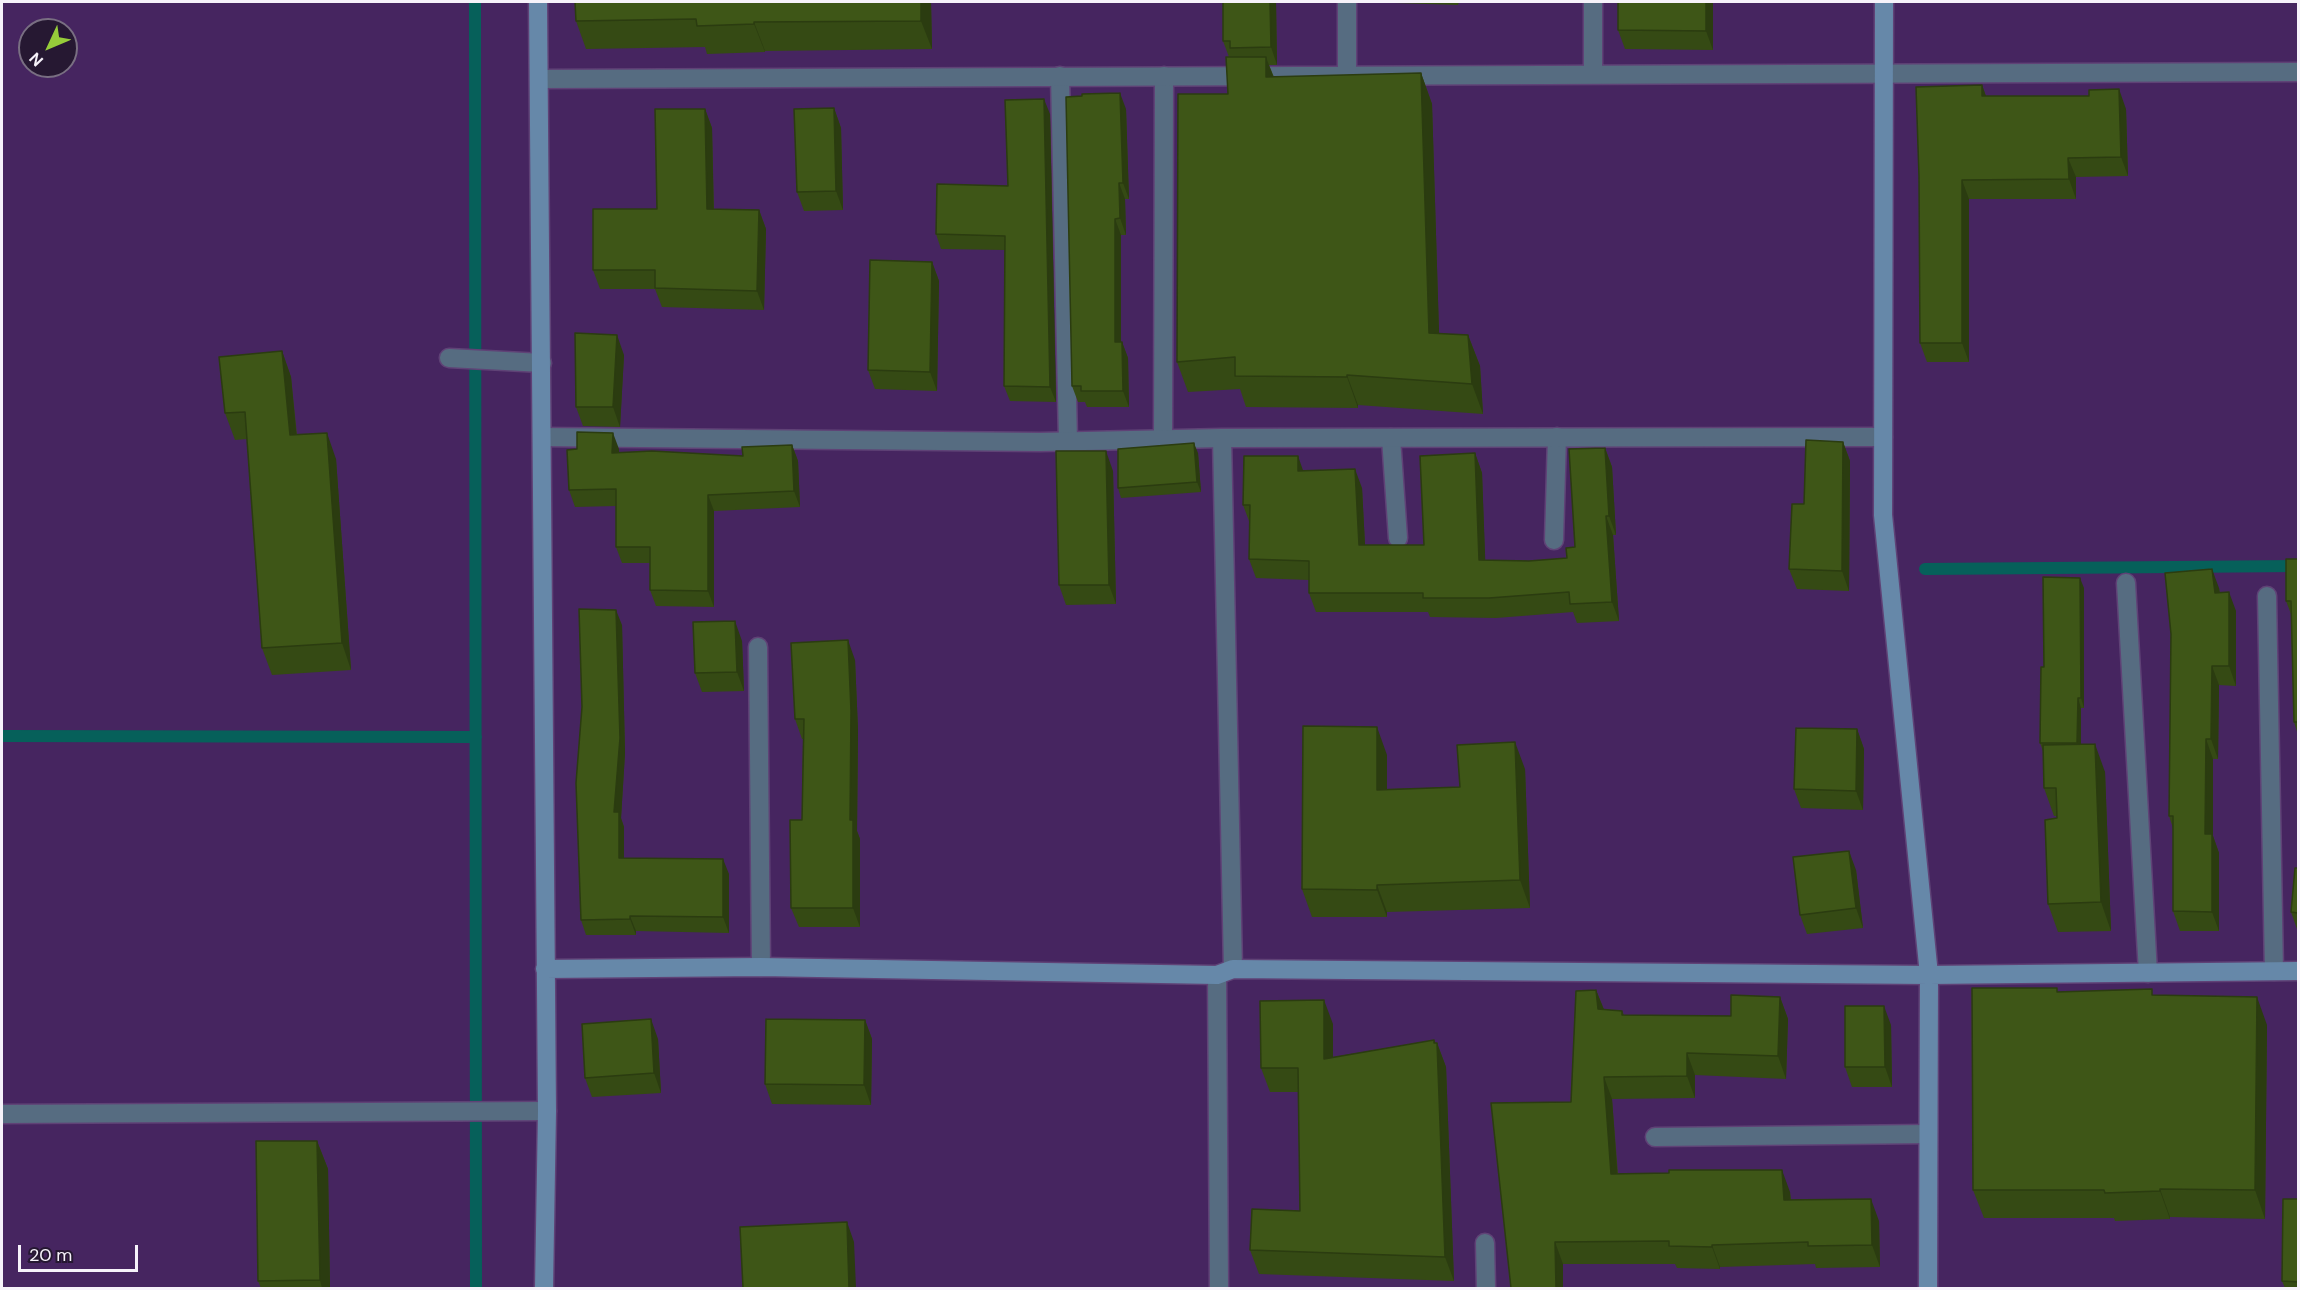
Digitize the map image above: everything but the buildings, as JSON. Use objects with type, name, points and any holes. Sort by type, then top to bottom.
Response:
[{"type":"street","points":[[538,2],[547,1111],[544,1288]]},
{"type":"street","points":[[1347,2],[1347,75]]},
{"type":"street","points":[[1593,2],[1593,73]]},
{"type":"street","points":[[1884,2],[1883,515],[1929,975],[1928,1288]]},
{"type":"street","points":[[539,79],[1593,73],[2298,72]]},
{"type":"street","points":[[1163,439],[1164,75]]},
{"type":"street","points":[[1060,76],[1068,441]]},
{"type":"street","points":[[449,358],[542,363]]},
{"type":"street","points":[[542,437],[1068,441],[1222,438],[1883,437]]},
{"type":"street","points":[[1554,540],[1557,437]]},
{"type":"street","points":[[1219,1288],[1225,972],[1222,438]]},
{"type":"street","points":[[1390,438],[1398,538]]},
{"type":"street","points":[[2126,583],[2148,973]]},
{"type":"street","points":[[2267,596],[2274,971]]},
{"type":"street","points":[[758,647],[761,967]]},
{"type":"street","points":[[546,969],[761,967],[1225,972],[1929,975],[2298,970]]},
{"type":"street","points":[[2,1114],[547,1111]]},
{"type":"street","points":[[1655,1137],[1928,1134]]},
{"type":"street","points":[[1485,1243],[1486,1288]]},
{"type":"waterway","points":[[475,2],[476,1288]]},
{"type":"waterway","points":[[1925,569],[2298,566]]},
{"type":"waterway","points":[[2,736],[476,737]]}]
